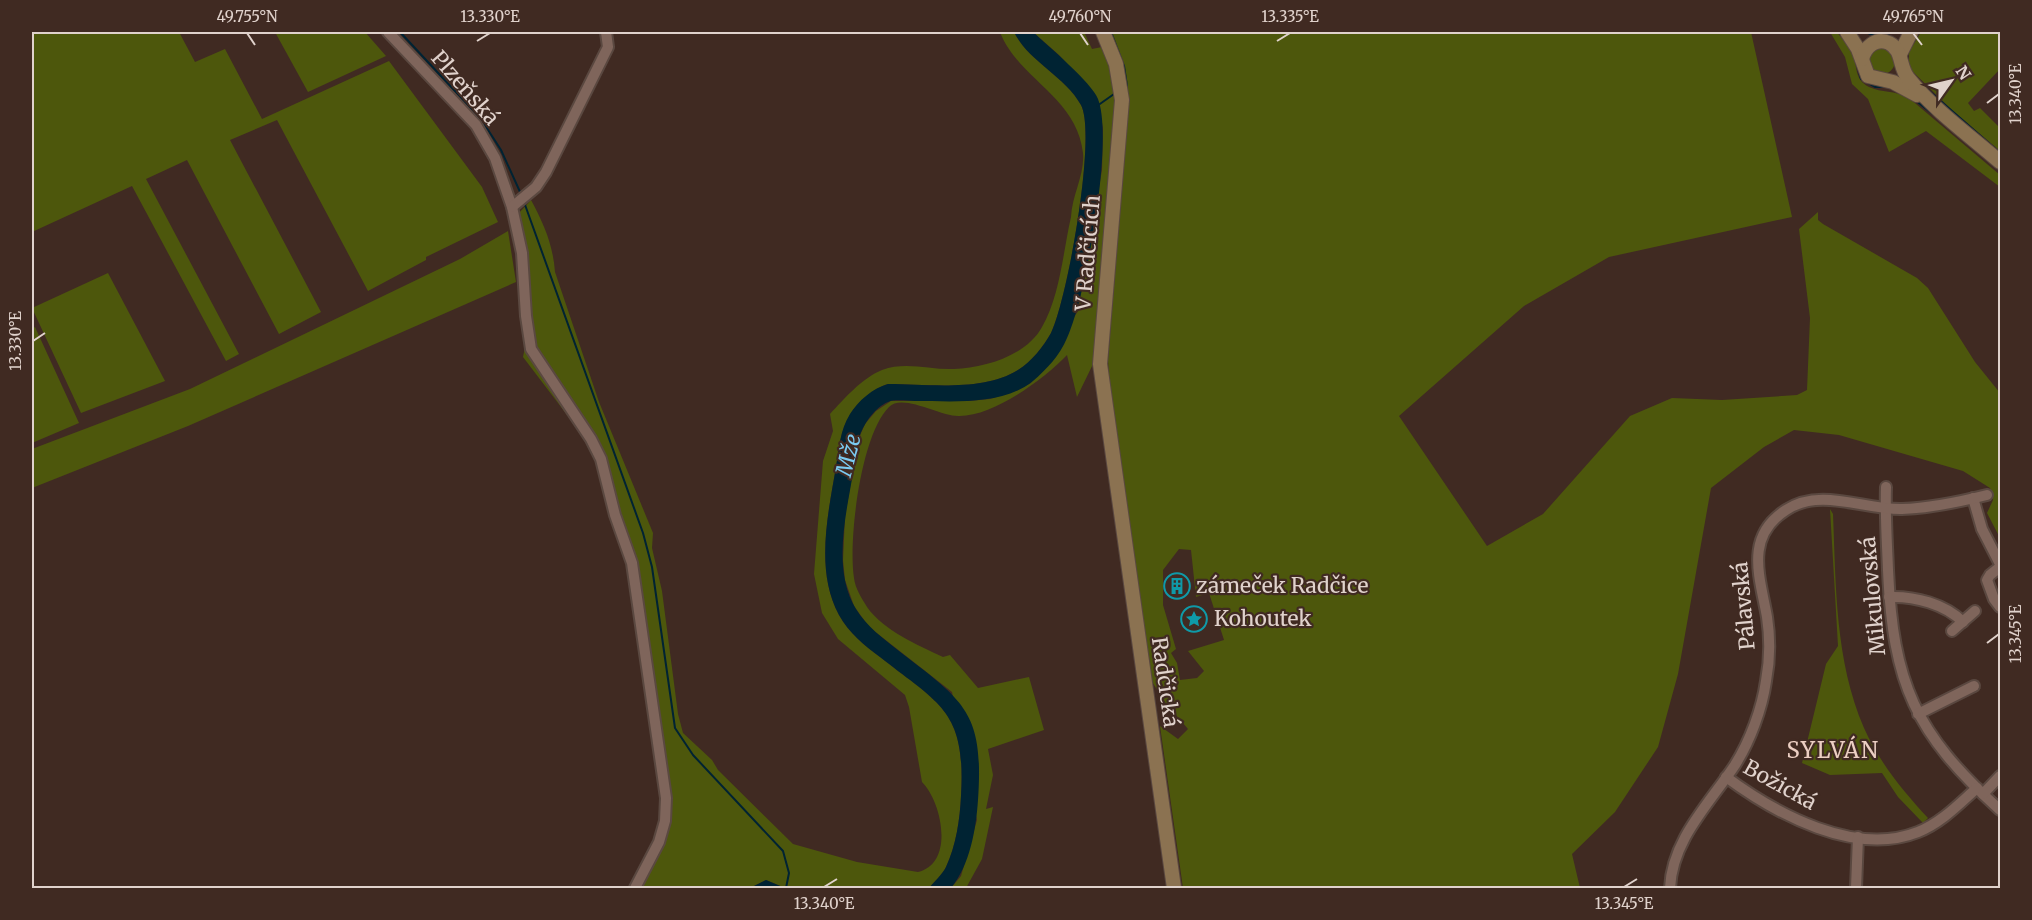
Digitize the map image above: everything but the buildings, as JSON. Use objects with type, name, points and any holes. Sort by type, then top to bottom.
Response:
[{"type":"street","name":"Plzeňská","points":[[388,32],[476,125],[519,202],[523,282],[531,349],[591,439],[601,459],[637,585],[645,663],[666,798],[665,821],[659,842],[634,888]]},
{"type":"street","points":[[519,202],[546,172],[608,47],[606,32]]},
{"type":"street","name":"V Radčicích","points":[[1103,32],[1116,64],[1122,100],[1100,364],[1115,481]]},
{"type":"street","points":[[1847,32],[1862,59],[1868,76],[1904,87],[1936,107]]},
{"type":"street","points":[[1856,32],[1894,46],[1907,77],[1936,107],[2001,162]]},
{"type":"street","points":[[1862,59],[1867,48],[1900,32]]},
{"type":"street","points":[[1886,80],[1896,74],[1911,32]]},
{"type":"street","name":"Radčická","points":[[1115,481],[1174,888]]},
{"type":"street","name":"Mikulovská","points":[[1886,487],[1889,597],[1896,656],[1918,714],[1946,755],[2001,810]]},
{"type":"street","name":"Pálavská","points":[[1670,888],[1684,838],[1726,777],[1752,730],[1766,682],[1767,619],[1756,560],[1768,527],[1783,512],[1810,500],[1830,500],[1885,508],[1926,507],[1987,495]]},
{"type":"street","points":[[1973,498],[1982,529],[2001,565],[1987,580],[1994,599],[2001,607]]},
{"type":"street","points":[[1889,597],[1907,597],[1939,606],[1963,622]]},
{"type":"street","points":[[1952,631],[1975,611]]},
{"type":"street","points":[[1918,714],[1974,686]]},
{"type":"street","name":"Božická","points":[[1726,777],[1790,817],[1828,831],[1858,837],[1892,838],[1918,832],[1936,823],[2001,776]]},
{"type":"street","points":[[1856,888],[1858,837]]},
{"type":"green space","points":[[32,32],[179,32],[195,62],[225,49],[262,119],[389,61],[482,187],[498,222],[426,257],[426,260],[368,291],[277,120],[230,140],[321,312],[279,334],[187,160],[146,179],[239,354],[226,361],[132,186],[32,232]]},
{"type":"green space","points":[[275,32],[365,32],[386,56],[308,92]]},
{"type":"green space","points":[[1000,32],[1014,32],[1028,52],[1066,85],[1081,105],[1085,122],[1083,182],[1078,218],[1058,315],[1051,333],[1037,353],[1018,370],[1004,377],[972,384],[888,384],[872,392],[862,401],[853,410],[842,434],[827,523],[825,561],[827,580],[839,615],[852,633],[863,643],[934,700],[954,727],[959,745],[961,768],[960,814],[946,867],[929,888],[785,888],[766,880],[750,888],[631,888],[658,833],[663,808],[636,593],[593,449],[523,357],[525,347],[521,315],[518,214],[531,200],[547,235],[555,272],[599,402],[653,533],[652,548],[662,591],[678,714],[683,733],[793,844],[857,862],[918,872],[930,866],[937,857],[941,845],[941,831],[935,803],[922,782],[905,695],[838,639],[822,613],[814,574],[823,461],[833,431],[830,414],[867,378],[891,367],[954,369],[992,363],[1026,345],[1035,337],[1048,315],[1060,274],[1082,169],[1083,153],[1070,117],[1059,102],[1020,63],[1008,48]]},
{"type":"green space","points":[[1033,32],[1084,32],[1092,49],[1112,45],[1107,32],[1751,32],[1792,217],[1609,257],[1524,306],[1399,416],[1487,546],[1543,514],[1630,416],[1672,398],[1722,400],[1797,395],[1807,390],[1810,318],[1799,229],[1818,212],[1818,220],[1823,224],[1917,278],[1928,288],[1975,362],[2000,393],[2000,538],[1987,513],[1993,500],[1990,488],[1963,471],[1839,435],[1794,430],[1764,447],[1711,488],[1678,674],[1658,747],[1615,812],[1572,854],[1580,888],[1183,888],[1160,726],[1178,739],[1188,729],[1164,701],[1151,680],[1110,395],[1108,360],[1128,111],[1125,82],[1094,362],[1077,397],[1067,355],[1045,375],[1017,395],[972,415],[950,415],[903,402],[895,403],[889,407],[879,421],[864,463],[855,514],[853,561],[856,586],[867,607],[874,616],[902,636],[943,657],[950,655],[978,688],[1029,677],[1044,730],[988,749],[993,775],[986,809],[993,807],[982,859],[966,888],[951,888],[961,876],[977,820],[952,692],[869,627],[854,606],[845,580],[843,560],[845,516],[859,438],[865,424],[876,411],[891,401],[969,401],[990,399],[1018,390],[1031,383],[1078,311],[1102,170],[1103,128],[1097,98],[1059,55]],"holes":[[[1179,549],[1191,550],[1196,597],[1209,593],[1224,640],[1188,651],[1204,671],[1197,678],[1180,680],[1177,663],[1171,653],[1176,649],[1163,605],[1163,570]]]},
{"type":"green space","points":[[1830,32],[1837,32],[1850,49],[1859,77],[1864,84],[1874,89],[1909,98],[2000,175],[2000,187],[1926,131],[1889,152],[1868,99],[1852,84],[1845,57]]},
{"type":"green space","points":[[1921,32],[2000,32],[2000,69],[1968,103],[1974,111],[1980,108],[2000,128],[2000,151],[1950,108],[1909,68],[1909,52]]},
{"type":"green space","points":[[1882,48],[1891,52],[1895,61],[1891,70],[1882,74],[1873,70],[1869,61],[1873,52]]},
{"type":"green space","points":[[508,231],[516,282],[188,426],[32,488],[32,449],[190,389],[460,259]]},
{"type":"green space","points":[[108,273],[165,381],[81,413],[32,308]]},
{"type":"green space","points":[[35,327],[79,423],[32,443],[32,329]]},
{"type":"green space","points":[[1830,509],[1833,514],[1842,650],[1854,702],[1864,728],[1884,764],[1928,818],[1923,823],[1898,797],[1882,773],[1830,775],[1802,763],[1826,664],[1838,646]]},
{"type":"water","name":"Mže","points":[[1014,32],[1033,32],[1078,74],[1098,99],[1102,119],[1103,148],[1100,182],[1089,255],[1074,318],[1057,356],[1033,381],[1021,389],[1007,395],[977,400],[894,401],[883,404],[874,412],[858,440],[843,542],[844,577],[856,609],[876,632],[955,697],[966,712],[973,728],[979,770],[977,811],[971,846],[963,869],[951,888],[929,888],[946,867],[960,814],[961,768],[959,745],[954,727],[934,700],[863,643],[852,633],[839,615],[827,580],[825,561],[827,523],[842,433],[857,404],[866,396],[888,384],[972,384],[1004,377],[1018,370],[1041,348],[1051,333],[1058,315],[1078,218],[1083,182],[1085,122],[1081,105],[1074,95],[1066,85],[1028,52]]},
{"type":"water","points":[[766,880],[785,888],[750,888]]},
{"type":"waterway","points":[[400,32],[481,119],[501,150],[521,194]]},
{"type":"waterway","points":[[1111,32],[1124,66],[1127,86]]},
{"type":"waterway","points":[[1865,32],[1876,36]]},
{"type":"waterway","points":[[1885,36],[1892,32]]},
{"type":"waterway","points":[[1856,62],[1861,79],[1875,87],[1886,87]]},
{"type":"waterway","points":[[1928,90],[2000,153]]},
{"type":"waterway","points":[[1097,106],[1114,94]]},
{"type":"waterway","points":[[1915,100],[1934,115]]},
{"type":"waterway","points":[[524,202],[643,533],[652,567],[675,728],[693,755],[783,851],[789,873],[786,888]]},
{"type":"place","name":"zámeček Radčice","points":[[1177,586]]},
{"type":"place","name":"Kohoutek","points":[[1194,619]]},
{"type":"district","name":"SYLVÁN","points":[[1833,750]]}]
